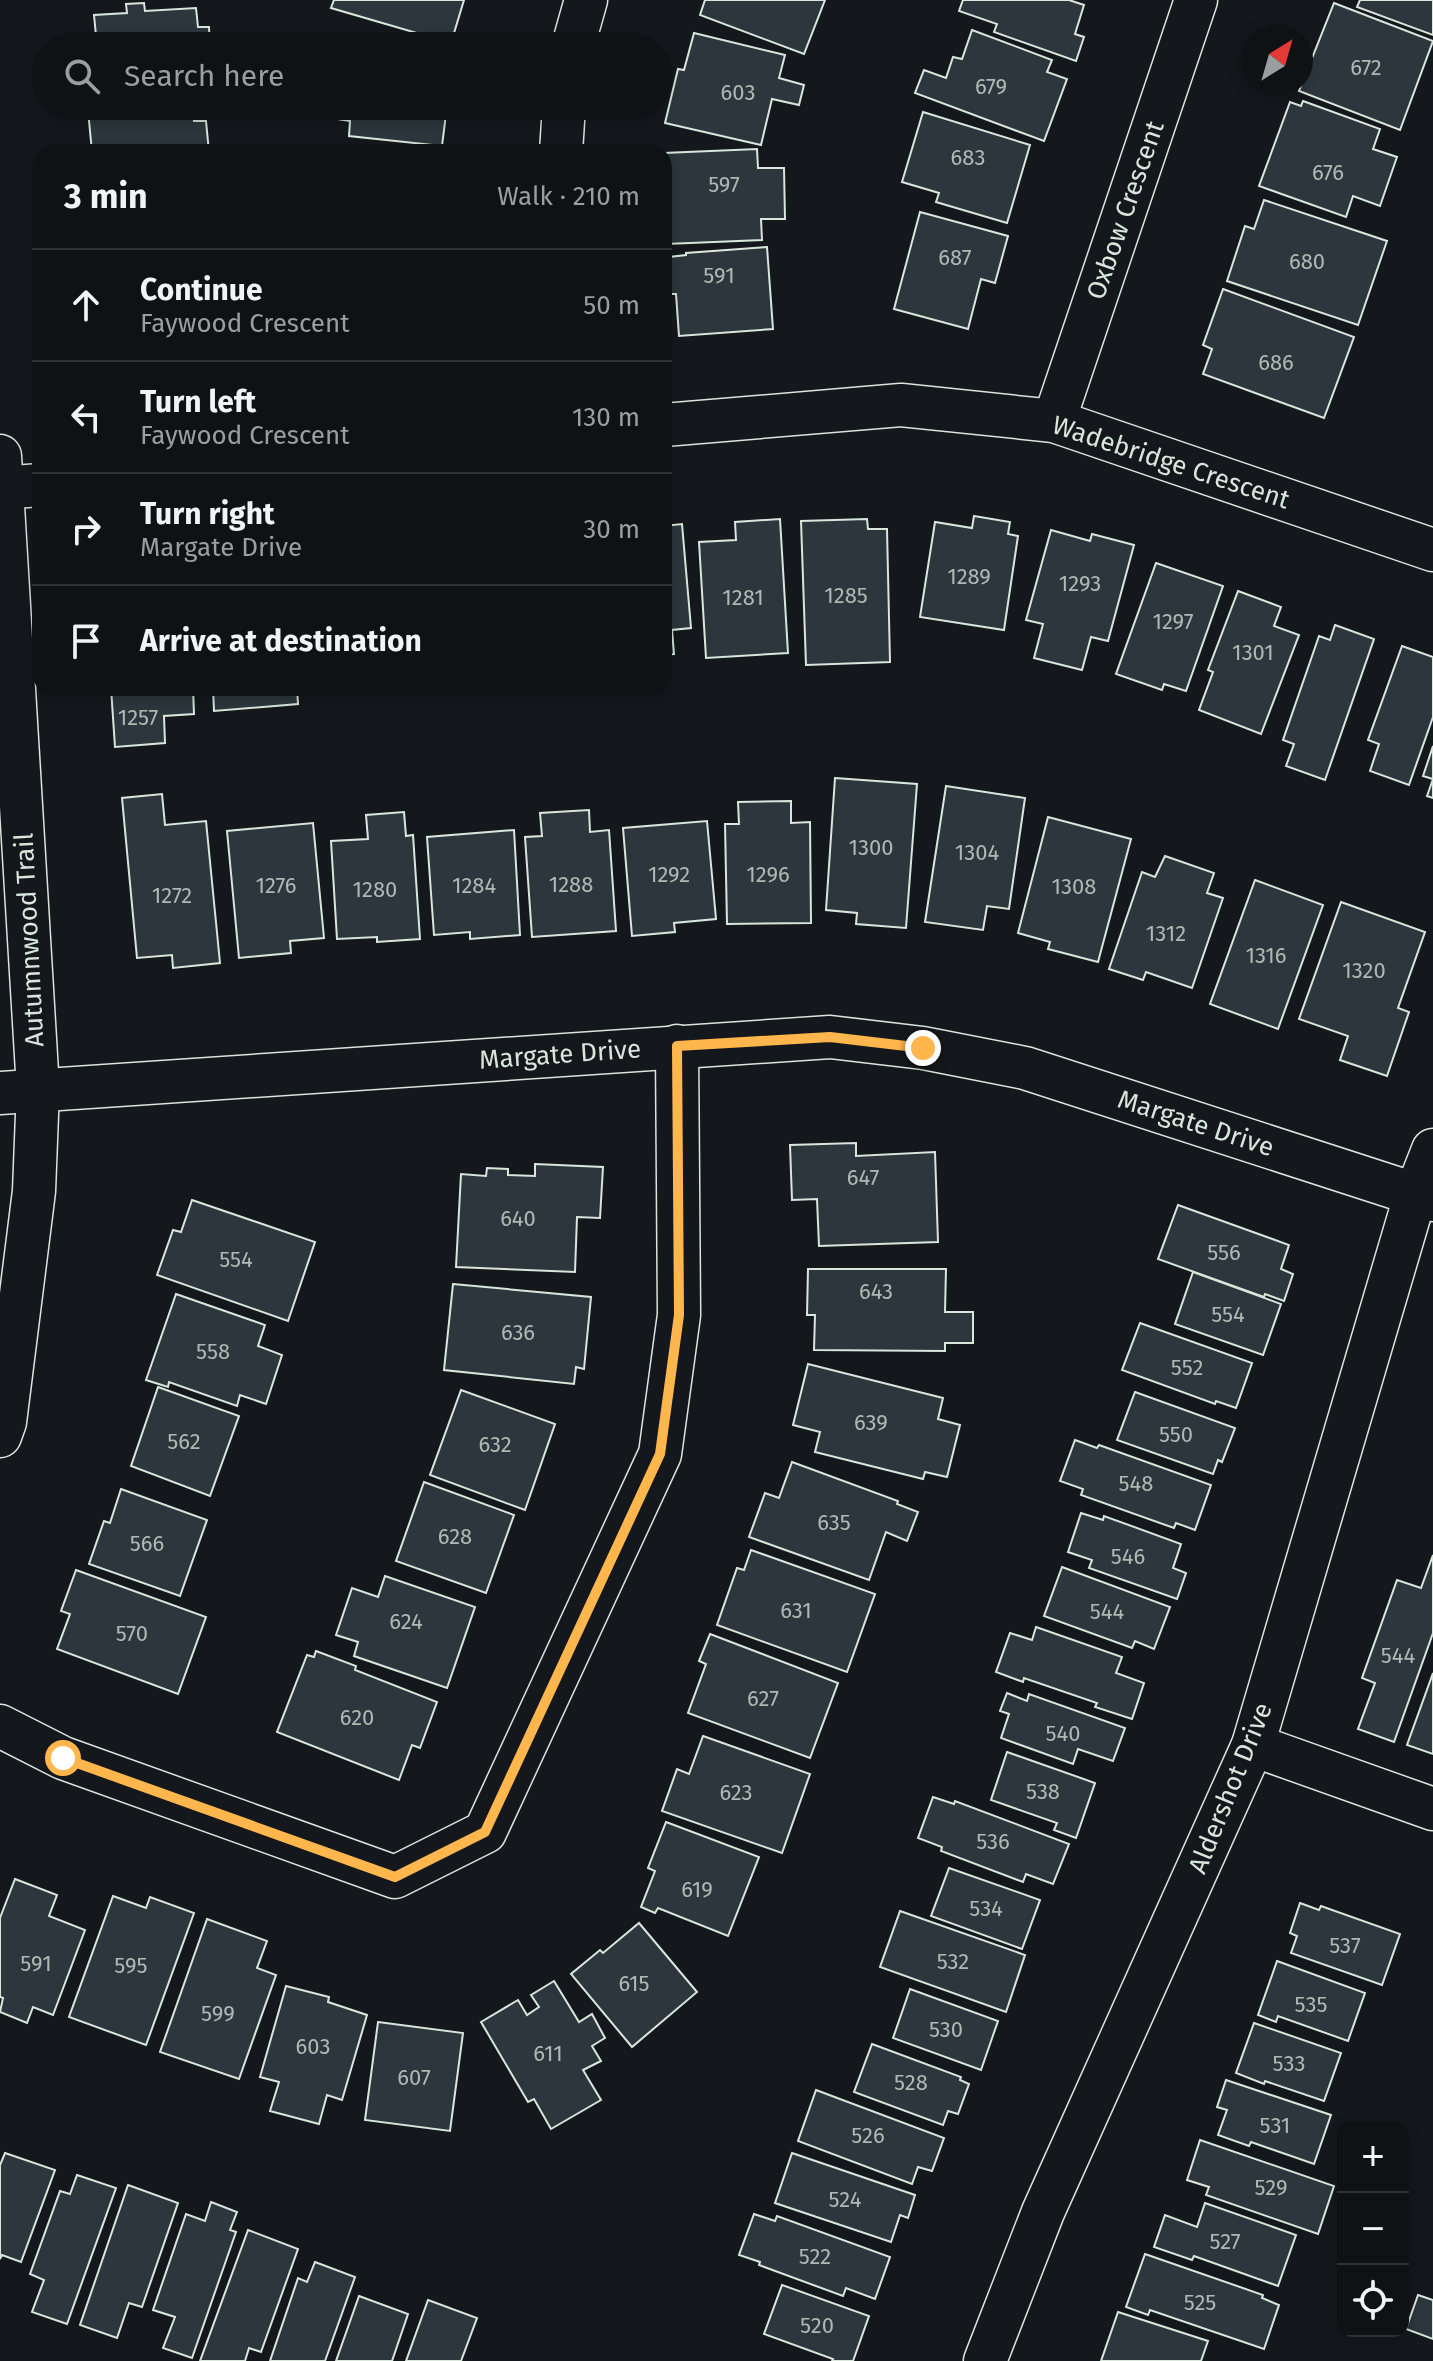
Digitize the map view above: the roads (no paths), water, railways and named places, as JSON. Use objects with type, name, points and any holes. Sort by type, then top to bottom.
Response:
[{"type":"street","points":[[577,32],[586,0]]},
{"type":"street","name":"Oxbow Crescent","points":[[1054,421],[1196,0]]},
{"type":"street","points":[[562,144],[563,120]]},
{"type":"street","name":"Wadebridge Crescent","points":[[672,424],[901,405],[1054,421],[1433,550]]},
{"type":"street","name":"Autumnwood Trail","points":[[0,1436],[5,1422],[34,1191],[19,1091],[11,479]]},
{"type":"street","name":"Margate Drive","points":[[19,1091],[830,1037],[923,1048],[1025,1068],[1425,1196]]},
{"type":"street","points":[[0,1726],[63,1758],[395,1877],[485,1832],[660,1454],[679,1315],[677,1046]]},
{"type":"street","name":"Aldershot Drive","points":[[985,2361],[1043,2212],[1253,1745],[1425,1196],[1433,1150]]},
{"type":"street","points":[[1253,1745],[1433,1809]]}]
